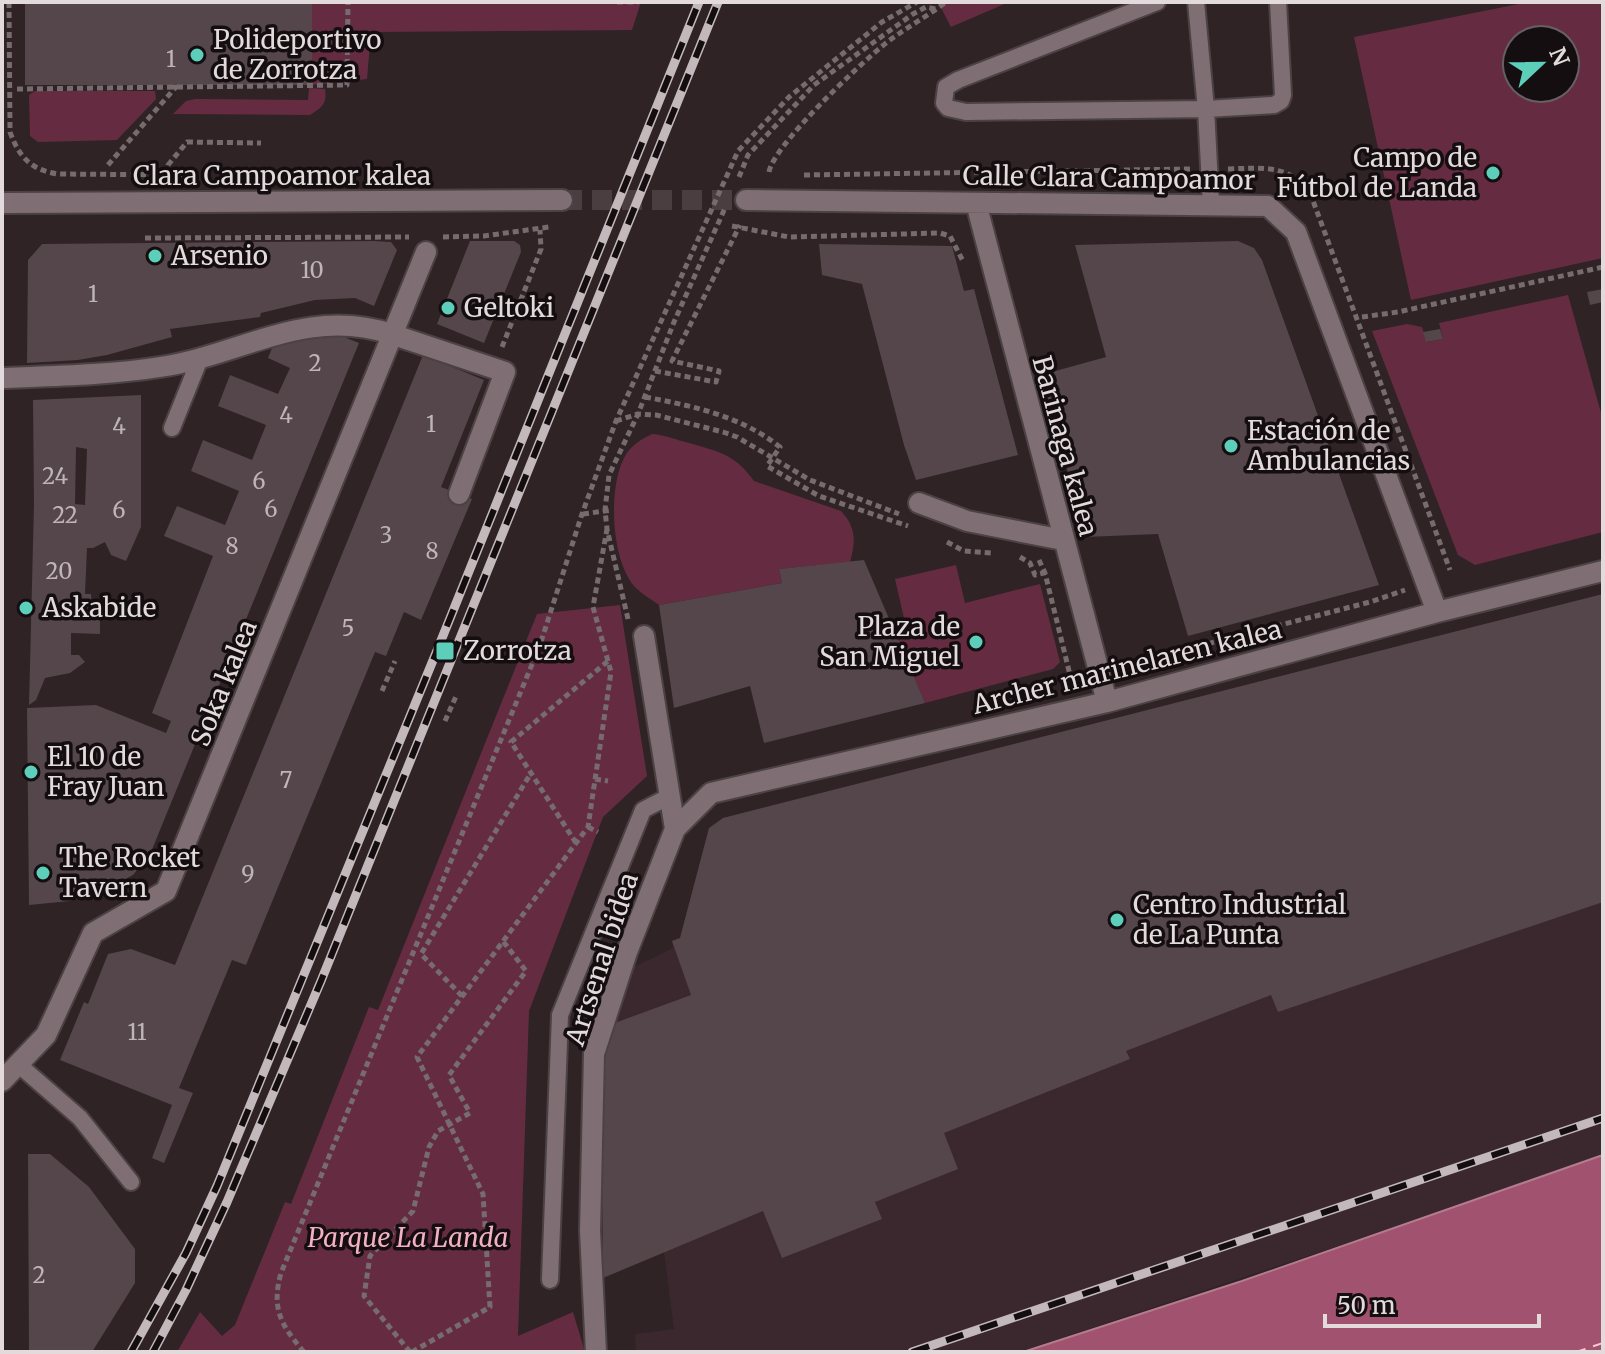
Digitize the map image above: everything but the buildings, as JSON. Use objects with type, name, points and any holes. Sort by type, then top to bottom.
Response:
[{"type":"street","name":"Calle Clara Campoamor","points":[[738,192],[976,203],[1268,206],[1296,232],[1437,612]]},
{"type":"street","name":"Clara Campoamor kalea","points":[[2,203],[562,200]]},
{"type":"street","name":"Barinaga kalea","points":[[976,203],[1107,702]]},
{"type":"street","name":"Soka kalea","points":[[2,1081],[46,1035],[93,933],[166,891],[428,242]]},
{"type":"street","points":[[2,378],[161,367],[315,325],[365,325],[505,372],[459,494]]},
{"type":"street","points":[[911,509],[1063,540]]},
{"type":"street","name":"Archer marinelaren kalea","points":[[675,829],[711,793],[1107,702],[1437,612],[1603,571]]},
{"type":"street","points":[[637,634],[675,829]]},
{"type":"street","name":"Artsenal bidea","points":[[596,1352],[590,1231],[594,1054],[627,952],[675,829]]},
{"type":"lane","points":[[1157,2],[958,80],[946,87],[944,103],[948,108],[966,112],[1206,109],[1274,105],[1281,101],[1278,2]]},
{"type":"lane","points":[[1196,2],[1211,204]]},
{"type":"lane","points":[[172,428],[201,356]]},
{"type":"lane","points":[[550,1280],[560,1015],[643,810],[668,797]]},
{"type":"lane","points":[[19,1065],[80,1118],[131,1182]]},
{"type":"path","points":[[9,2],[10,132],[16,149],[33,167],[58,174],[166,175],[168,165],[187,142],[261,143]]},
{"type":"path","points":[[17,89],[347,85],[348,2]]},
{"type":"path","points":[[617,2],[638,2]]},
{"type":"path","points":[[304,1352],[290,1336],[276,1310],[276,1291],[281,1273],[540,645],[616,421],[738,151],[789,97],[882,22],[917,2]]},
{"type":"path","points":[[769,172],[771,162],[803,123],[880,48],[946,2]]},
{"type":"path","points":[[503,941],[526,971],[449,1075],[470,1113],[450,1125],[438,1131],[429,1147],[413,1211],[370,1256],[364,1296],[411,1352],[490,1307],[483,1194],[450,1125],[417,1057],[462,996],[576,843],[588,827],[611,672],[593,607],[607,529],[609,475],[638,414],[674,322],[738,192],[748,155],[814,85],[913,14],[926,7],[936,9]]},
{"type":"path","points":[[108,165],[175,86]]},
{"type":"path","points":[[797,177],[810,173],[1274,168],[1293,176],[1309,190],[1452,574],[1370,602],[1071,679],[1045,573],[1032,551]]},
{"type":"path","points":[[655,371],[716,382],[719,371],[672,361],[740,225]]},
{"type":"path","points":[[732,226],[740,225],[789,237],[940,233],[950,236],[962,256],[967,274]]},
{"type":"path","points":[[145,238],[428,242],[549,227]]},
{"type":"path","points":[[495,367],[541,249],[540,230]]},
{"type":"path","points":[[1362,317],[1398,312],[1603,267]]},
{"type":"path","points":[[645,397],[740,421],[780,447],[767,466],[819,496],[908,526]]},
{"type":"path","points":[[616,421],[638,414],[656,415],[723,432],[810,480],[911,509]]},
{"type":"path","points":[[582,514],[608,510]]},
{"type":"path","points":[[607,529],[637,634]]},
{"type":"path","points":[[938,536],[964,551],[1003,553]]},
{"type":"path","points":[[1015,554],[1030,563],[1035,575],[1057,569]]},
{"type":"path","points":[[382,691],[395,661]]},
{"type":"path","points":[[576,843],[511,742],[608,661]]},
{"type":"path","points":[[445,721],[457,694]]},
{"type":"path","points":[[462,996],[421,954],[531,773]]},
{"type":"path","points":[[595,779],[608,781]]},
{"type":"path","points":[[588,827],[598,832]]},
{"type":"shaded area","name":"Centro Industrial de La Punta","points":[[1603,594],[1603,1155],[1019,1352],[636,1352],[635,1334],[674,1329],[664,1252],[601,1056],[630,969],[673,948],[672,941],[680,938],[709,828],[723,818]]},
{"type":"shaded area","points":[[1603,1155],[1603,1352],[1023,1352],[1242,1281]]},
{"type":"green space","name":"Polideportivo de Zorrotza","points":[[25,2],[641,2],[632,30],[371,32],[367,79],[312,85],[175,85]]},
{"type":"green space","points":[[938,2],[1009,2],[951,27]]},
{"type":"green space","name":"Campo de Fútbol de Landa","points":[[1529,2],[1603,2],[1603,258],[1411,300],[1354,37]]},
{"type":"green space","points":[[309,88],[325,89],[323,104],[310,115],[173,114],[186,101],[195,99],[308,100]]},
{"type":"green space","points":[[35,91],[155,91],[156,99],[117,140],[38,142],[30,136],[29,95]]},
{"type":"green space","points":[[1568,295],[1603,420],[1603,532],[1475,565],[1458,555],[1372,331],[1407,324],[1422,327],[1427,342],[1443,339],[1439,323]]},
{"type":"green space","points":[[652,434],[718,452],[733,459],[754,481],[841,511],[850,523],[853,535],[850,562],[779,569],[782,583],[659,605],[636,589],[626,574],[620,559],[614,523],[616,487],[624,458],[636,444]]},
{"type":"green space","name":"Plaza de San Miguel","points":[[956,565],[965,603],[1040,584],[1060,662],[1053,669],[925,703],[889,623],[904,618],[895,579]]},
{"type":"green space","name":"Parque La Landa","points":[[620,605],[647,776],[603,817],[529,1011],[518,1336],[573,1312],[585,1352],[177,1352],[200,1312],[222,1336],[235,1325],[285,1202],[291,1204],[369,1007],[378,1010],[537,614]]},
{"type":"ferry route","points":[[1576,1352],[1603,1343]]},
{"type":"tunnel","points":[[562,200],[746,200]]},
{"type":"railway","points":[[131,1352],[186,1253],[217,1186],[699,2]]},
{"type":"railway","points":[[153,1352],[227,1202],[321,981],[718,2]]},
{"type":"railway","points":[[912,1352],[1603,1118]]},
{"type":"place","name":"Polideportivo de Zorrotza","points":[[197,55]]},
{"type":"place","name":"Campo de Fútbol de Landa","points":[[1493,173]]},
{"type":"place","name":"Arsenio","points":[[155,256]]},
{"type":"place","name":"Geltoki","points":[[448,308]]},
{"type":"place","name":"Estación de Ambulancias","points":[[1231,446]]},
{"type":"place","name":"Askabide","points":[[26,608]]},
{"type":"place","name":"Plaza de San Miguel","points":[[976,642]]},
{"type":"place","name":"Zorrotza","points":[[445,651]]},
{"type":"place","name":"El 10 de Fray Juan","points":[[31,772]]},
{"type":"place","name":"The Rocket Tavern","points":[[43,873]]},
{"type":"place","name":"Centro Industrial de La Punta","points":[[1117,920]]}]
